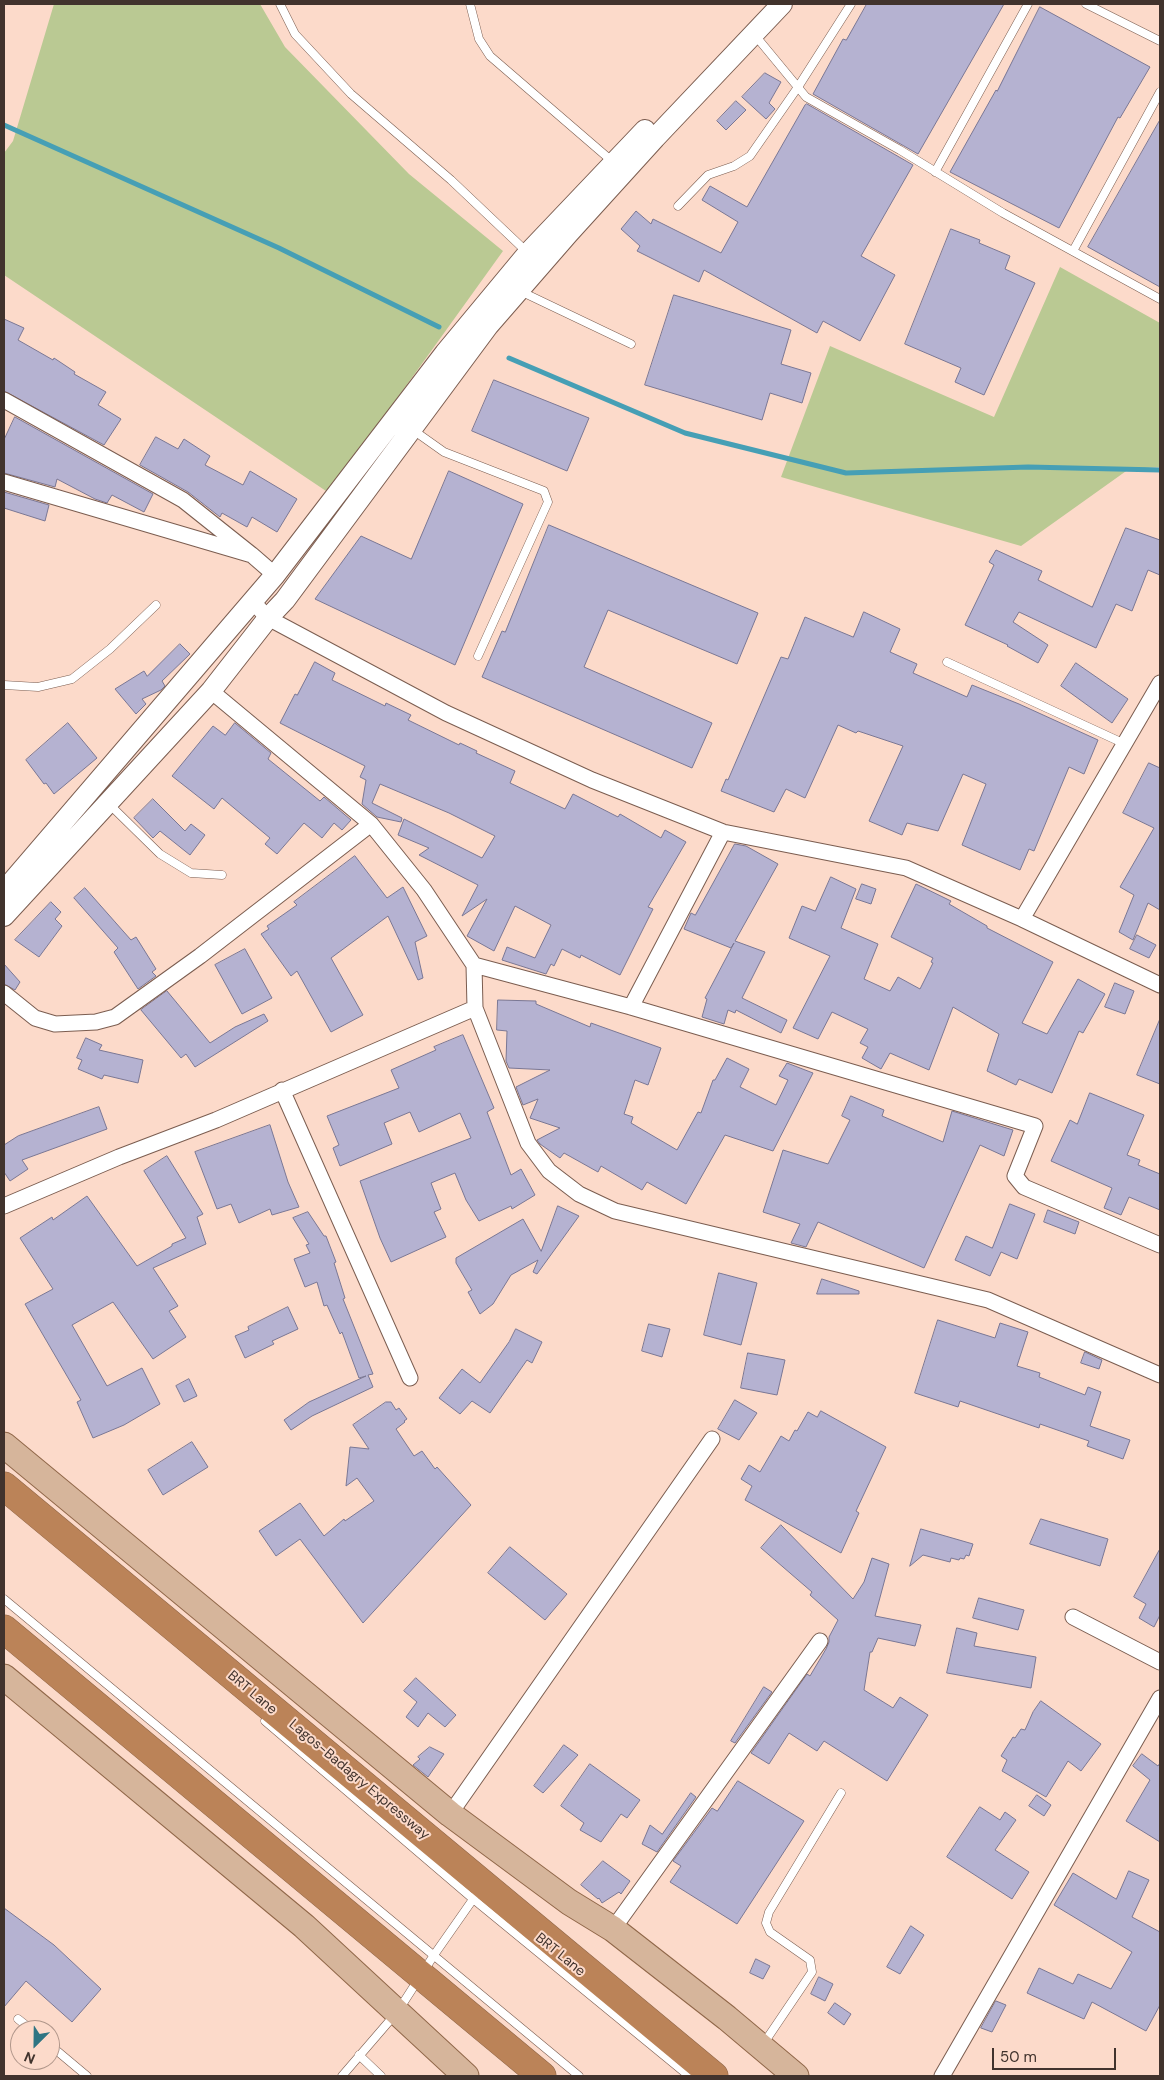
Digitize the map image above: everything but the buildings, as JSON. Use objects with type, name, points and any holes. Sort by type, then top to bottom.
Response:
[{"type":"highway","name":"Lagos-Badagry Expressway","points":[[4,1486],[480,1892],[714,2076]]},
{"type":"highway","points":[[4,1629],[427,1965],[542,2076]]},
{"type":"main road","points":[[4,1445],[450,1814],[569,1902],[612,1929],[796,2076]]},
{"type":"main road","points":[[4,1677],[304,1926],[466,2076]]},
{"type":"street","points":[[4,916],[178,688],[275,576],[446,353],[528,253],[766,4]]},
{"type":"street","points":[[4,891],[64,837],[108,803],[211,691],[268,618],[285,600],[488,326],[655,138],[782,4]]},
{"type":"street","points":[[4,400],[183,500],[252,555],[275,576]]},
{"type":"street","points":[[4,482],[252,555]]},
{"type":"street","points":[[252,601],[268,618],[446,713],[592,780],[723,832],[906,868],[1022,919],[1160,985]]},
{"type":"street","points":[[1022,919],[1160,683]]},
{"type":"street","points":[[178,688],[196,708]]},
{"type":"street","points":[[211,691],[371,824],[424,890],[474,965],[475,1008],[528,1143],[549,1172],[579,1194],[616,1211],[988,1300],[1160,1374]]},
{"type":"street","points":[[4,993],[35,1018],[55,1024],[96,1022],[115,1017],[200,956],[371,824]]},
{"type":"street","points":[[631,1007],[723,832]]},
{"type":"street","points":[[474,965],[631,1007],[1035,1126],[1015,1176],[1024,1187],[1160,1245]]},
{"type":"street","points":[[4,1206],[119,1157],[216,1120],[475,1008]]},
{"type":"street","points":[[282,1090],[410,1378]]},
{"type":"street","points":[[450,1814],[712,1439]]},
{"type":"street","points":[[1073,1617],[1160,1662]]},
{"type":"street","points":[[612,1929],[820,1641]]},
{"type":"street","points":[[942,2076],[1160,1698]]},
{"type":"lane","points":[[280,4],[295,34],[351,94],[451,180],[528,253]]},
{"type":"lane","points":[[470,4],[479,39],[490,56],[613,162]]},
{"type":"lane","points":[[678,206],[708,175],[734,166],[750,156],[798,87],[851,4]]},
{"type":"lane","points":[[935,172],[1028,4]]},
{"type":"lane","points":[[1086,4],[1160,42]]},
{"type":"lane","points":[[754,34],[806,97],[1003,214],[1160,299]]},
{"type":"lane","points":[[1073,251],[1160,92]]},
{"type":"lane","points":[[519,290],[631,344]]},
{"type":"lane","points":[[412,429],[444,452],[544,491],[548,502],[478,656]]},
{"type":"lane","points":[[4,685],[38,687],[72,679],[110,648],[156,605]]},
{"type":"lane","points":[[948,662],[1124,744]]},
{"type":"lane","points":[[108,803],[160,854],[191,873],[222,876]]},
{"type":"lane","points":[[4,1599],[427,1965],[579,2076]]},
{"type":"lane","name":"BRT Lane","points":[[257,1714],[480,1892],[689,2076]]},
{"type":"lane","points":[[762,2047],[812,1972],[810,1960],[770,1932],[766,1923],[769,1912],[841,1793]]},
{"type":"lane","points":[[342,2076],[398,2012],[427,1965],[480,1892]]},
{"type":"lane","points":[[60,2053],[87,2076]]},
{"type":"lane","points":[[359,2056],[380,2076]]},
{"type":"green space","points":[[54,4],[260,4],[285,47],[409,174],[503,251],[329,493],[4,275],[4,153],[13,141]]},
{"type":"green space","points":[[1060,267],[1160,323],[1160,467],[1129,469],[1021,546],[781,477],[830,346],[994,417]]},
{"type":"waterway","points":[[4,125],[279,248],[439,327]]},
{"type":"waterway","points":[[509,358],[685,433],[846,473],[1028,467],[1160,470]]}]
